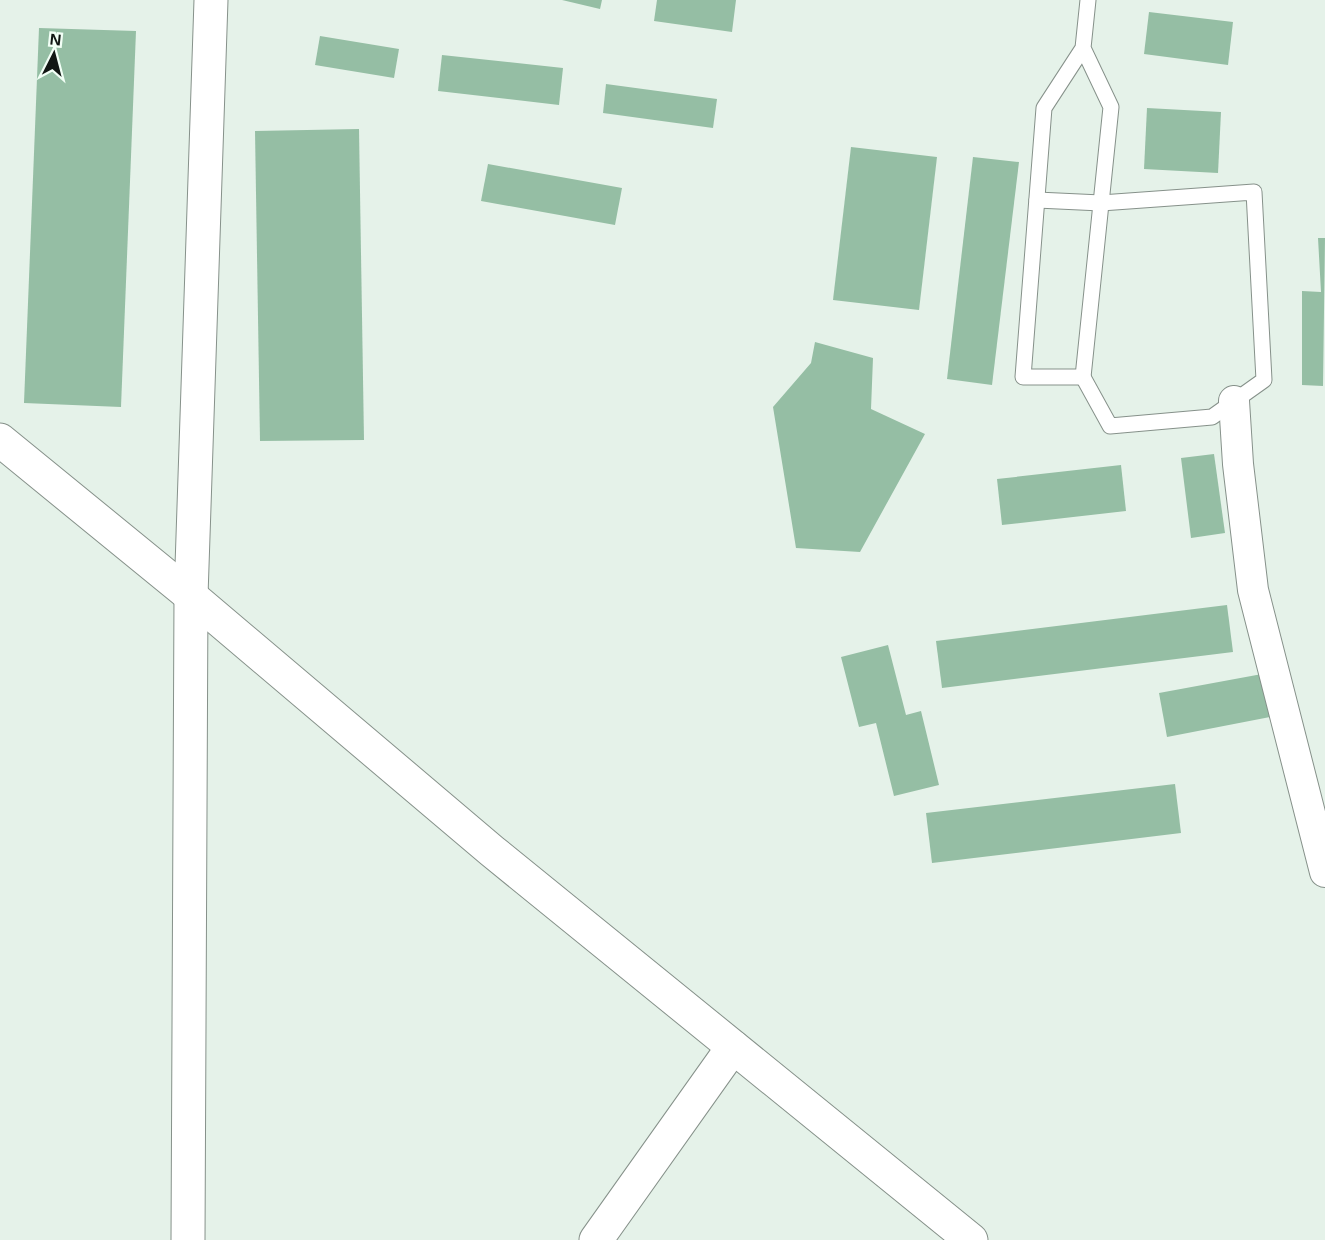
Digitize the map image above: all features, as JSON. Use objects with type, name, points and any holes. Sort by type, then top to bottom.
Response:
[{"type":"street","points":[[188,1240],[191,596],[211,0]]},
{"type":"street","points":[[1234,401],[1238,464],[1253,590],[1325,872]]},
{"type":"street","points":[[0,440],[191,596],[492,851],[971,1240]]},
{"type":"street","points":[[596,1240],[734,1047]]},
{"type":"lane","points":[[1083,377],[1023,377],[1044,108],[1083,48],[1088,0]]},
{"type":"lane","points":[[1037,200],[1101,203],[1254,192],[1264,380],[1212,417],[1110,426],[1083,377],[1101,203],[1111,107],[1083,48]]},
{"type":"building","points":[[562,0],[602,0],[600,9]]},
{"type":"building","points":[[657,0],[736,0],[732,32],[654,21]]},
{"type":"building","points":[[1149,12],[1233,22],[1228,65],[1144,54]]},
{"type":"building","points":[[39,28],[136,31],[121,407],[24,403]]},
{"type":"building","points":[[320,36],[399,49],[394,78],[315,65]]},
{"type":"building","points":[[442,55],[563,68],[559,105],[438,91]]},
{"type":"building","points":[[606,84],[717,99],[713,128],[603,113]]},
{"type":"building","points":[[1147,108],[1221,112],[1218,173],[1144,169]]},
{"type":"building","points":[[359,129],[364,440],[260,441],[255,131]]},
{"type":"building","points":[[851,147],[937,157],[919,310],[833,300]]},
{"type":"building","points":[[973,157],[1019,162],[992,385],[947,379]]},
{"type":"building","points":[[488,164],[622,188],[615,225],[481,201]]},
{"type":"building","points":[[1318,238],[1325,238],[1323,386],[1302,385],[1302,291],[1321,292]]},
{"type":"building","points":[[815,342],[873,358],[871,409],[925,434],[860,552],[796,548],[773,407],[811,363]]},
{"type":"building","points":[[1214,454],[1225,533],[1191,538],[1181,458]]},
{"type":"building","points":[[1121,465],[1126,511],[1002,525],[997,479]]},
{"type":"building","points":[[1227,605],[1233,652],[942,688],[936,641]]},
{"type":"building","points":[[888,645],[906,715],[921,711],[939,785],[894,796],[876,723],[859,727],[841,657]]},
{"type":"building","points":[[1262,674],[1270,717],[1167,737],[1159,693]]},
{"type":"building","points":[[1175,784],[1181,833],[932,863],[926,813]]}]
